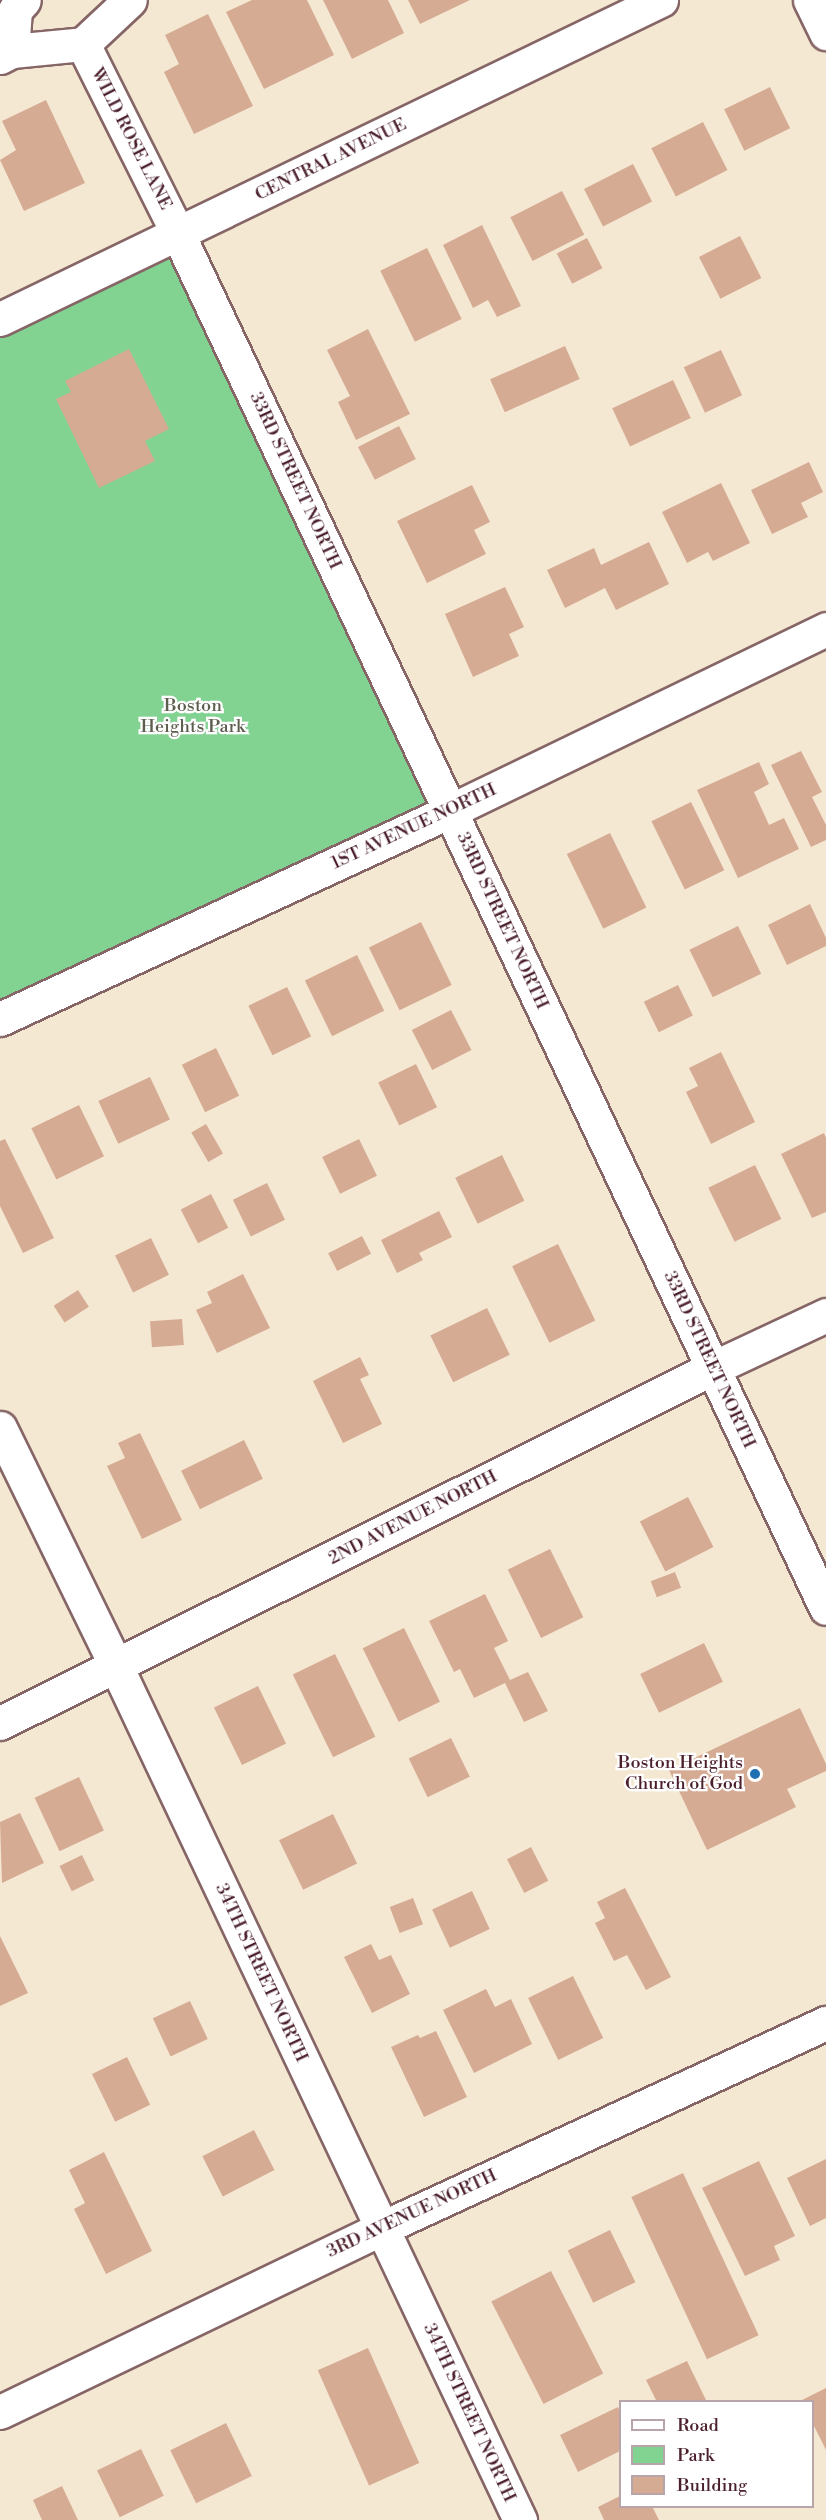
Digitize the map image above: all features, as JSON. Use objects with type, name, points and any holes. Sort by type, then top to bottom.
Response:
[{"type":"street","points":[[24,0],[15,10],[6,54],[83,44],[130,0]]},
{"type":"street","name":"CENTRAL AVENUE","points":[[0,319],[662,0]]},
{"type":"street","points":[[810,0],[826,33]]},
{"type":"street","name":"WILD ROSE LANE","points":[[83,44],[178,234]]},
{"type":"street","name":"33RD STREET NORTH","points":[[178,234],[826,1608]]},
{"type":"street","name":"1ST AVENUE NORTH","points":[[0,1019],[450,811],[826,629]]},
{"type":"street","name":"2ND AVENUE NORTH","points":[[0,1722],[713,1368],[826,1315]]},
{"type":"street","name":"34TH STREET NORTH","points":[[0,1428],[116,1666],[520,2520]]},
{"type":"street","name":"3RD AVENUE NORTH","points":[[0,2412],[382,2228],[826,2023]]},
{"type":"green space","name":"Boston Heights Park","points":[[178,234],[450,811],[0,1019],[0,319]]},
{"type":"building","points":[[252,0],[307,0],[334,55],[264,89],[226,12]]},
{"type":"building","points":[[323,0],[388,0],[404,33],[352,59]]},
{"type":"building","points":[[408,0],[470,0],[420,24]]},
{"type":"building","points":[[208,14],[253,106],[194,134],[164,72],[179,64],[165,35]]},
{"type":"building","points":[[770,87],[790,128],[744,151],[724,109]]},
{"type":"building","points":[[46,100],[85,183],[24,211],[0,160],[16,150],[2,121]]},
{"type":"building","points":[[703,122],[728,170],[676,196],[651,148]]},
{"type":"building","points":[[633,164],[652,201],[603,226],[584,189]]},
{"type":"building","points":[[562,191],[584,235],[533,261],[510,217]]},
{"type":"building","points":[[482,225],[521,306],[497,317],[488,300],[473,308],[443,245]]},
{"type":"building","points":[[740,236],[761,278],[720,299],[699,257]]},
{"type":"building","points":[[587,238],[602,268],[572,284],[557,253]]},
{"type":"building","points":[[427,248],[462,319],[415,342],[380,271]]},
{"type":"building","points":[[368,329],[410,414],[356,440],[338,402],[350,396],[327,350]]},
{"type":"building","points":[[565,346],[580,379],[505,412],[490,379]]},
{"type":"building","points":[[129,349],[169,429],[145,441],[155,461],[99,488],[56,399],[71,392],[65,381]]},
{"type":"building","points":[[721,350],[742,395],[705,413],[684,367]]},
{"type":"building","points":[[673,380],[691,418],[630,446],[612,408]]},
{"type":"building","points":[[399,426],[416,459],[375,480],[358,447]]},
{"type":"building","points":[[809,462],[823,492],[801,503],[808,517],[772,534],[751,490]]},
{"type":"building","points":[[721,483],[750,543],[713,561],[708,552],[687,563],[662,512]]},
{"type":"building","points":[[472,485],[490,522],[474,530],[486,554],[427,583],[397,521]]},
{"type":"building","points":[[649,542],[669,584],[616,610],[605,588],[565,608],[547,570],[594,548],[601,565]]},
{"type":"building","points":[[505,587],[524,627],[509,634],[519,656],[473,677],[445,614]]},
{"type":"building","points":[[801,751],[822,792],[812,797],[826,825],[826,840],[811,847],[771,765]]},
{"type":"building","points":[[759,762],[769,784],[754,792],[769,825],[784,818],[799,849],[738,878],[697,790]]},
{"type":"building","points":[[691,802],[724,870],[685,890],[651,821]]},
{"type":"building","points":[[610,833],[646,908],[603,929],[567,854]]},
{"type":"building","points":[[810,904],[826,938],[826,946],[787,965],[768,925]]},
{"type":"building","points":[[421,922],[452,985],[400,1010],[369,947]]},
{"type":"building","points":[[738,926],[761,974],[713,997],[689,950]]},
{"type":"building","points":[[357,955],[384,1011],[332,1036],[305,980]]},
{"type":"building","points":[[678,985],[693,1016],[659,1032],[644,1002]]},
{"type":"building","points":[[287,987],[311,1036],[272,1055],[248,1006]]},
{"type":"building","points":[[451,1010],[471,1050],[432,1070],[412,1030]]},
{"type":"building","points":[[216,1048],[239,1096],[205,1112],[182,1065]]},
{"type":"building","points":[[721,1052],[755,1122],[711,1144],[686,1092],[698,1086],[689,1068]]},
{"type":"building","points":[[416,1064],[437,1107],[399,1126],[378,1082]]},
{"type":"building","points":[[150,1077],[170,1120],[118,1144],[98,1101]]},
{"type":"building","points":[[79,1105],[104,1156],[56,1179],[31,1128]]},
{"type":"building","points":[[206,1124],[223,1153],[208,1162],[191,1132]]},
{"type":"building","points":[[824,1133],[826,1138],[826,1212],[812,1218],[781,1154]]},
{"type":"building","points":[[5,1139],[54,1238],[23,1253],[0,1206],[0,1141]]},
{"type":"building","points":[[359,1139],[377,1176],[340,1194],[322,1157]]},
{"type":"building","points":[[502,1155],[524,1201],[478,1224],[455,1178]]},
{"type":"building","points":[[755,1165],[781,1219],[735,1242],[708,1188]]},
{"type":"building","points":[[267,1183],[285,1220],[251,1237],[233,1200]]},
{"type":"building","points":[[211,1194],[228,1228],[198,1243],[181,1209]]},
{"type":"building","points":[[439,1211],[452,1237],[419,1253],[423,1260],[397,1273],[381,1240]]},
{"type":"building","points":[[362,1236],[371,1254],[337,1271],[328,1253]]},
{"type":"building","points":[[151,1238],[169,1275],[133,1292],[115,1256]]},
{"type":"building","points":[[558,1244],[595,1320],[549,1343],[512,1266]]},
{"type":"building","points":[[243,1274],[270,1328],[217,1353],[196,1310],[212,1303],[207,1292]]},
{"type":"building","points":[[78,1290],[89,1307],[65,1323],[54,1306]]},
{"type":"building","points":[[487,1308],[510,1355],[453,1382],[430,1336]]},
{"type":"building","points":[[182,1319],[184,1345],[152,1347],[150,1321]]},
{"type":"building","points":[[360,1357],[369,1375],[360,1379],[382,1424],[343,1443],[313,1381]]},
{"type":"building","points":[[140,1433],[182,1520],[142,1539],[107,1466],[125,1458],[118,1443]]},
{"type":"building","points":[[244,1440],[263,1479],[200,1509],[181,1471]]},
{"type":"building","points":[[688,1497],[713,1547],[665,1571],[640,1522]]},
{"type":"building","points":[[550,1549],[583,1617],[541,1638],[508,1570]]},
{"type":"building","points":[[675,1572],[681,1588],[657,1597],[651,1581]]},
{"type":"building","points":[[485,1594],[508,1641],[494,1648],[510,1680],[528,1672],[548,1711],[524,1722],[505,1683],[474,1698],[460,1669],[454,1672],[429,1621]]},
{"type":"building","points":[[404,1628],[440,1702],[399,1722],[363,1648]]},
{"type":"building","points":[[704,1643],[723,1682],[659,1713],[640,1674]]},
{"type":"building","points":[[335,1654],[375,1737],[333,1757],[293,1675]]},
{"type":"building","points":[[258,1686],[286,1744],[242,1765],[214,1707]]},
{"type":"building","points":[[800,1708],[826,1764],[826,1771],[787,1789],[796,1807],[707,1850],[669,1770]]},
{"type":"building","points":[[451,1738],[470,1777],[428,1797],[409,1759]]},
{"type":"building","points":[[79,1777],[104,1830],[60,1851],[35,1798]]},
{"type":"building","points":[[20,1813],[44,1863],[2,1883],[0,1822]]},
{"type":"building","points":[[333,1814],[357,1863],[303,1890],[279,1840]]},
{"type":"building","points":[[531,1847],[548,1881],[524,1893],[507,1859]]},
{"type":"building","points":[[82,1855],[94,1880],[72,1891],[60,1866]]},
{"type":"building","points":[[625,1888],[671,1977],[646,1990],[627,1955],[614,1961],[595,1923],[605,1918],[597,1902]]},
{"type":"building","points":[[472,1891],[490,1929],[450,1948],[432,1910]]},
{"type":"building","points":[[413,1898],[423,1924],[400,1933],[390,1907]]},
{"type":"building","points":[[0,1936],[28,1993],[0,2006]]},
{"type":"building","points":[[371,1944],[379,1960],[391,1955],[410,1994],[372,2013],[344,1957]]},
{"type":"building","points":[[573,1976],[603,2038],[558,2060],[528,1998]]},
{"type":"building","points":[[486,1989],[495,2007],[511,1999],[532,2044],[474,2073],[443,2010]]},
{"type":"building","points":[[190,2001],[208,2039],[171,2056],[153,2018]]},
{"type":"building","points":[[436,2031],[467,2097],[424,2117],[391,2047],[418,2035],[420,2038]]},
{"type":"building","points":[[127,2057],[150,2105],[115,2122],[92,2074]]},
{"type":"building","points":[[254,2130],[274,2170],[223,2196],[202,2156]]},
{"type":"building","points":[[104,2152],[152,2251],[106,2274],[74,2209],[85,2203],[69,2170]]},
{"type":"building","points":[[826,2159],[826,2218],[810,2226],[787,2178]]},
{"type":"building","points":[[759,2161],[795,2236],[774,2246],[780,2260],[745,2276],[702,2188]]},
{"type":"building","points":[[683,2173],[759,2335],[707,2359],[631,2197]]},
{"type":"building","points":[[610,2230],[635,2282],[593,2303],[568,2251]]},
{"type":"building","points":[[551,2271],[603,2373],[544,2404],[491,2301]]},
{"type":"building","points":[[368,2348],[419,2463],[369,2485],[318,2370]]},
{"type":"building","points":[[687,2361],[706,2400],[656,2400],[646,2380]]},
{"type":"building","points":[[826,2388],[826,2450],[814,2426],[814,2400],[802,2400]]},
{"type":"building","points":[[618,2407],[619,2452],[578,2472],[560,2435]]},
{"type":"building","points":[[226,2423],[252,2476],[196,2503],[170,2450]]},
{"type":"building","points":[[141,2449],[164,2496],[120,2517],[97,2470]]},
{"type":"building","points":[[62,2486],[78,2520],[42,2520],[33,2500]]},
{"type":"building","points":[[619,2496],[619,2508],[653,2508],[659,2520],[604,2520],[598,2507]]},
{"type":"place","name":"Boston Heights Church of God","points":[[755,1774]]}]
